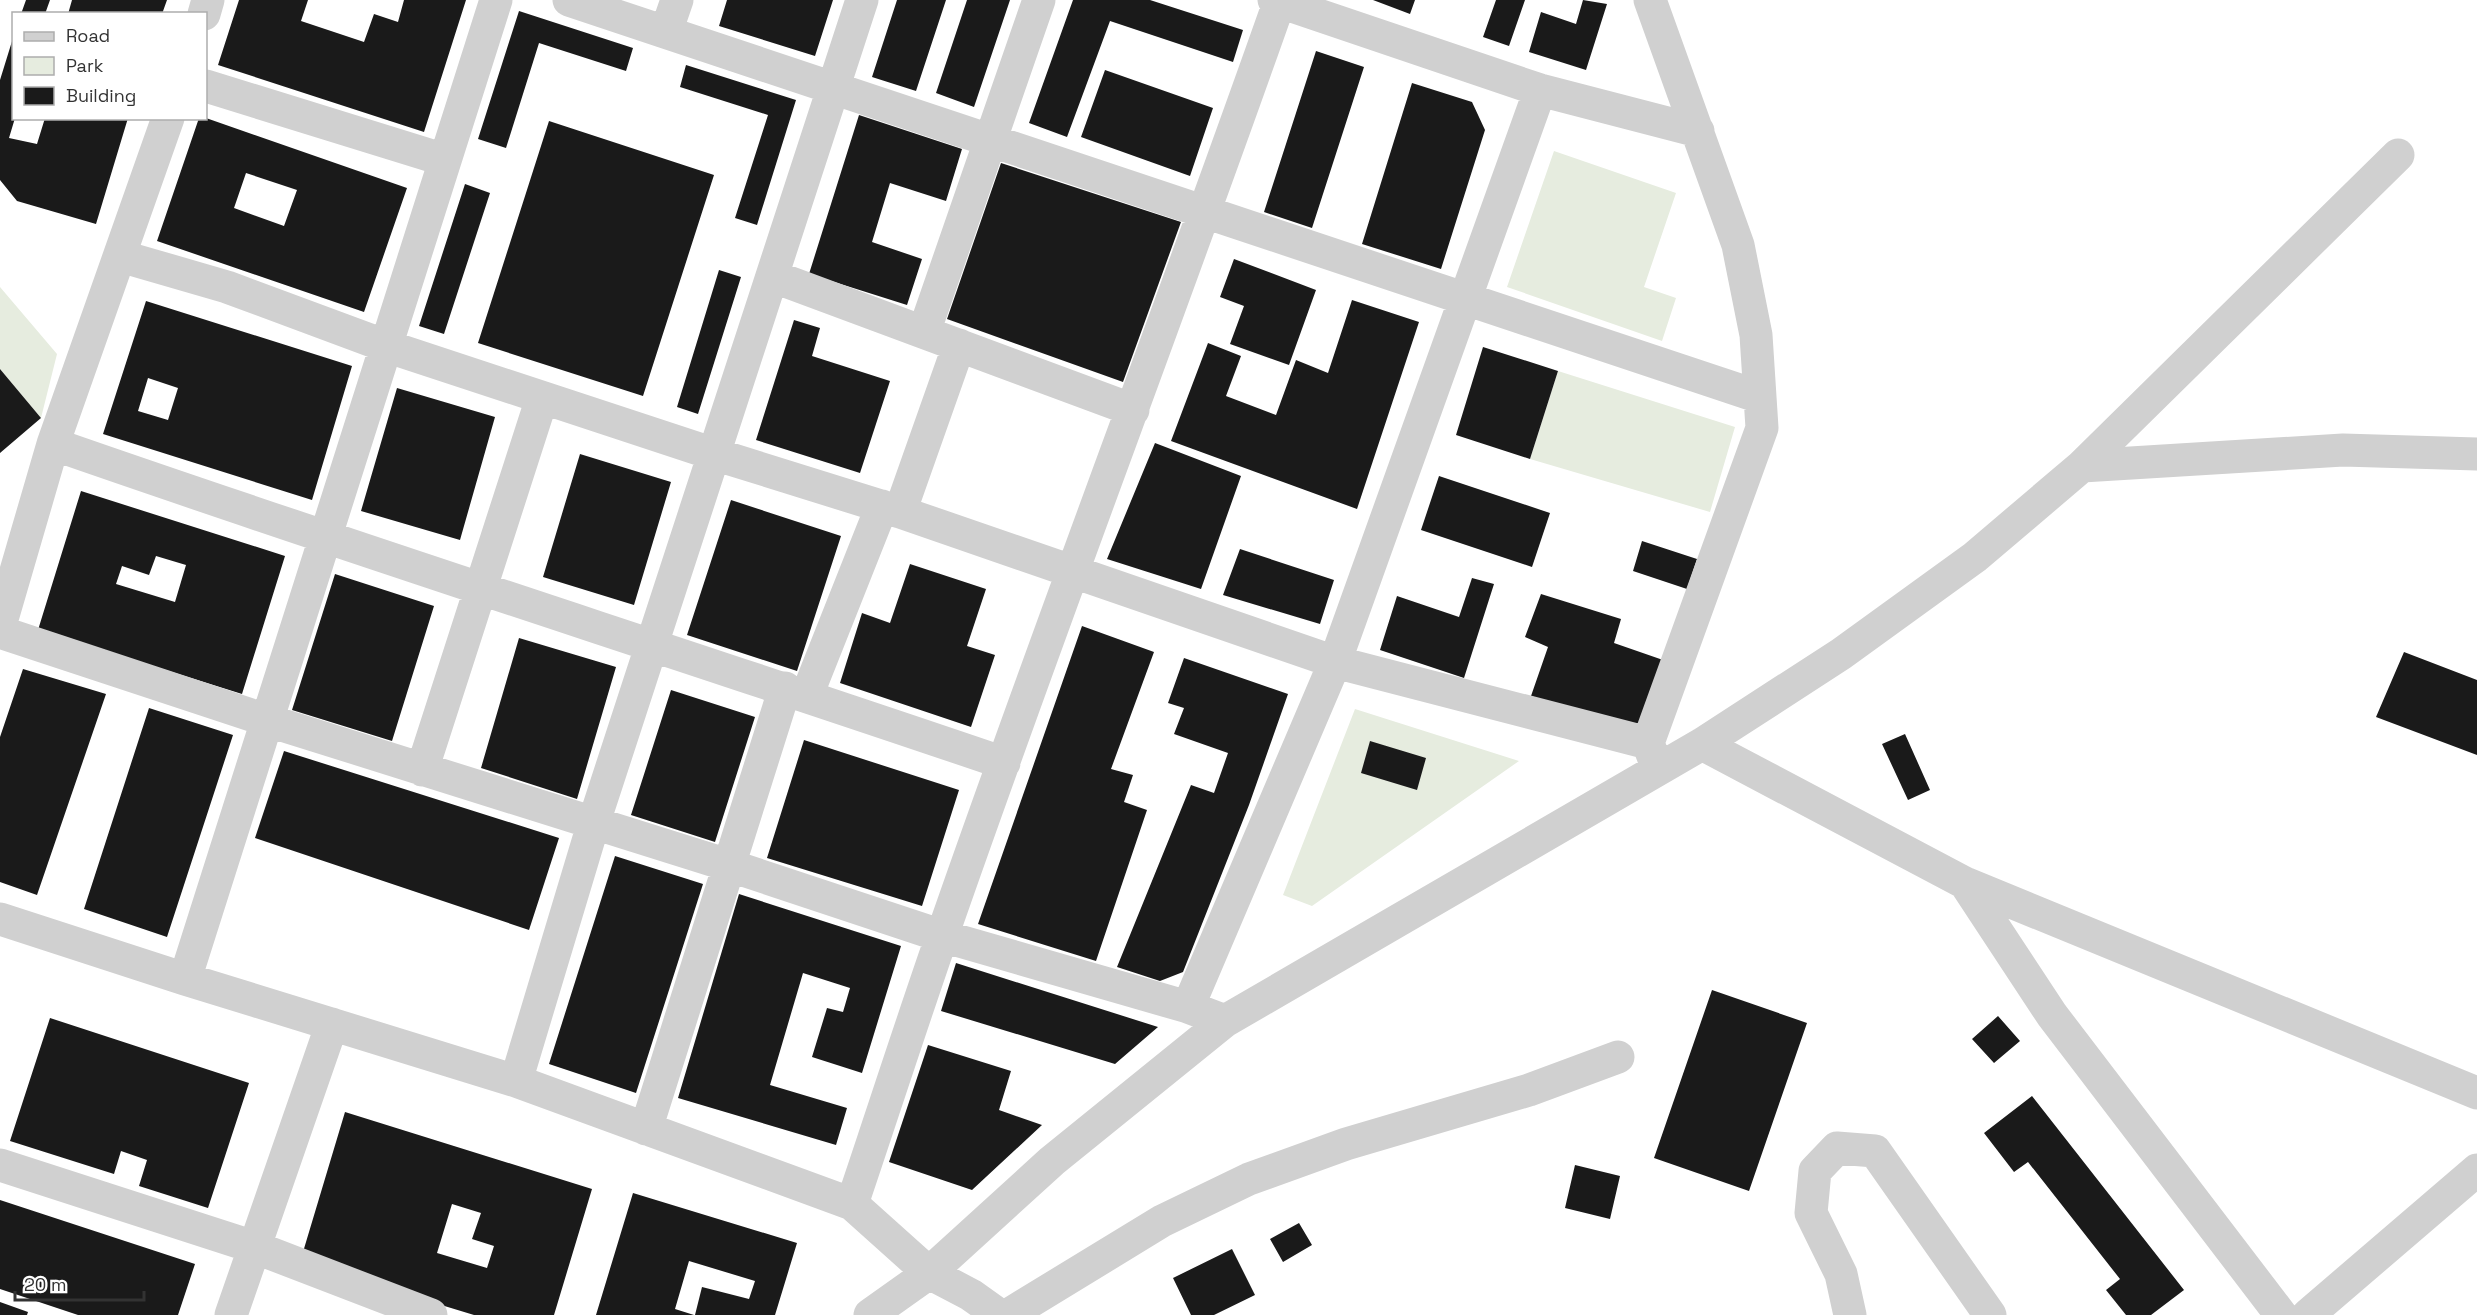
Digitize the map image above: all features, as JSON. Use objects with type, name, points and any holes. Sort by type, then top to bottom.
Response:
[{"type":"street","points":[[185,979],[496,0]]},
{"type":"street","points":[[569,0],[1760,397]]},
{"type":"street","points":[[666,32],[677,0]]},
{"type":"street","points":[[516,1081],[593,825],[862,0]]},
{"type":"street","points":[[924,332],[1039,0]]},
{"type":"street","points":[[1650,0],[1738,245],[1756,335],[1762,428],[1653,756]]},
{"type":"street","points":[[852,1204],[942,936],[1072,572],[1206,212],[1278,1],[1540,90],[1698,131]]},
{"type":"street","points":[[207,86],[445,160]]},
{"type":"street","points":[[1188,1007],[1335,662],[1540,90]]},
{"type":"street","points":[[0,626],[52,444],[167,120]]},
{"type":"street","points":[[870,1315],[929,1273],[1052,1161],[1225,1021],[1653,756],[1702,744],[1841,654],[1975,557],[2082,466],[2398,155]]},
{"type":"street","points":[[120,256],[227,287],[386,346],[714,454],[891,509],[1335,662],[1653,756]]},
{"type":"street","points":[[772,276],[1133,410]]},
{"type":"street","points":[[646,1129],[731,866],[796,692],[891,509],[959,345]]},
{"type":"street","points":[[422,770],[542,398]]},
{"type":"street","points":[[52,444],[324,539],[796,692],[1004,763]]},
{"type":"street","points":[[2082,466],[2343,450],[2477,454]]},
{"type":"street","points":[[0,632],[266,720],[593,825],[731,866],[942,936],[1188,1007],[1225,1021]]},
{"type":"street","points":[[1702,744],[1965,883],[2477,1093]]},
{"type":"street","points":[[1965,883],[2052,1015],[2282,1315]]},
{"type":"street","points":[[0,919],[185,979],[516,1081],[852,1204],[929,1273],[971,1295],[999,1315]]},
{"type":"street","points":[[231,1315],[332,1024]]},
{"type":"street","points":[[1008,1315],[1162,1221],[1249,1179],[1346,1144],[1529,1090],[1618,1057]]},
{"type":"street","points":[[1850,1315],[1841,1274],[1811,1212],[1815,1171],[1837,1148],[1875,1151],[1990,1315]]},
{"type":"street","points":[[0,1165],[254,1247],[431,1315]]},
{"type":"street","points":[[2308,1315],[2477,1170]]},
{"type":"green space","points":[[1554,151],[1676,193],[1644,287],[1676,298],[1662,341],[1507,287]]},
{"type":"green space","points":[[0,287],[57,354],[41,418],[0,369]]},
{"type":"green space","points":[[1558,371],[1735,427],[1710,512],[1530,459]]},
{"type":"green space","points":[[1355,709],[1519,761],[1312,906],[1283,895]]},
{"type":"building","points":[[26,0],[50,0],[46,12],[22,12]]},
{"type":"building","points":[[72,0],[167,0],[163,12],[69,12]]},
{"type":"building","points":[[239,0],[308,0],[301,21],[364,42],[374,14],[398,22],[404,0],[466,0],[424,132],[218,65]]},
{"type":"building","points":[[727,0],[833,0],[815,56],[719,26]]},
{"type":"building","points":[[897,0],[946,0],[916,91],[872,77]]},
{"type":"building","points":[[967,0],[1010,0],[974,107],[936,93]]},
{"type":"building","points":[[1073,0],[1150,0],[1243,30],[1233,62],[1110,21],[1067,137],[1029,123]]},
{"type":"building","points":[[1373,0],[1415,0],[1410,14]]},
{"type":"building","points":[[1496,0],[1525,0],[1509,46],[1483,37]]},
{"type":"building","points":[[1583,0],[1607,4],[1586,70],[1529,52],[1541,12],[1576,24]]},
{"type":"building","points":[[519,11],[633,48],[626,71],[539,43],[506,148],[478,139]]},
{"type":"building","points":[[12,41],[12,120],[14,120],[9,138],[37,144],[44,120],[127,120],[96,224],[17,201],[0,180],[0,80]]},
{"type":"building","points":[[1316,51],[1364,67],[1312,228],[1264,212]]},
{"type":"building","points":[[686,65],[796,100],[757,225],[735,218],[768,115],[680,87]]},
{"type":"building","points":[[1105,70],[1213,108],[1190,176],[1081,137]]},
{"type":"building","points":[[1412,83],[1472,102],[1485,130],[1441,269],[1362,244]]},
{"type":"building","points":[[859,115],[962,149],[946,201],[890,183],[872,242],[922,259],[907,305],[809,274]]},
{"type":"building","points":[[207,118],[407,188],[364,312],[157,241],[198,120]],"holes":[[[246,173],[297,190],[284,226],[234,208]]]},
{"type":"building","points":[[549,121],[714,175],[643,396],[478,343]]},
{"type":"building","points":[[1001,163],[1181,222],[1123,382],[947,319]]},
{"type":"building","points":[[465,184],[490,193],[444,334],[419,326]]},
{"type":"building","points":[[1234,259],[1316,290],[1289,365],[1230,344],[1244,306],[1220,297]]},
{"type":"building","points":[[719,270],[741,277],[698,414],[677,407]]},
{"type":"building","points":[[1352,300],[1419,322],[1357,509],[1171,441],[1208,343],[1241,356],[1226,396],[1276,415],[1296,360],[1328,373]]},
{"type":"building","points":[[146,301],[352,366],[312,500],[103,434]],"holes":[[[148,378],[178,388],[168,420],[138,411]]]},
{"type":"building","points":[[794,320],[820,328],[812,356],[890,381],[860,473],[756,440]]},
{"type":"building","points":[[1483,347],[1558,371],[1530,459],[1456,435]]},
{"type":"building","points":[[0,369],[41,418],[0,453]]},
{"type":"building","points":[[397,388],[495,417],[460,540],[361,511]]},
{"type":"building","points":[[1155,443],[1241,476],[1201,589],[1107,559]]},
{"type":"building","points":[[580,454],[671,482],[634,605],[543,577]]},
{"type":"building","points":[[1439,476],[1550,513],[1532,567],[1421,530]]},
{"type":"building","points":[[81,491],[285,556],[242,694],[38,630]],"holes":[[[156,556],[186,565],[175,602],[116,584],[122,566],[149,575]]]},
{"type":"building","points":[[731,500],[841,536],[797,671],[687,635]]},
{"type":"building","points":[[1642,541],[1697,559],[1687,589],[1633,571]]},
{"type":"building","points":[[1240,549],[1334,580],[1320,624],[1223,595]]},
{"type":"building","points":[[910,564],[986,589],[967,646],[995,655],[971,727],[840,683],[862,613],[890,623]]},
{"type":"building","points":[[335,574],[434,606],[392,741],[292,710]]},
{"type":"building","points":[[1472,578],[1494,584],[1464,678],[1380,650],[1397,596],[1459,617]]},
{"type":"building","points":[[1541,594],[1621,619],[1614,643],[1663,660],[1640,732],[1531,696],[1548,647],[1525,637]]},
{"type":"building","points":[[1082,626],[1154,652],[1111,769],[1133,775],[1124,802],[1147,810],[1096,961],[978,924]]},
{"type":"building","points":[[519,638],[616,667],[577,799],[481,768]]},
{"type":"building","points":[[2404,652],[2477,680],[2477,755],[2376,717]]},
{"type":"building","points":[[1184,658],[1288,694],[1249,805],[1183,972],[1160,981],[1117,967],[1191,785],[1214,793],[1228,753],[1174,734],[1184,708],[1168,703]]},
{"type":"building","points":[[23,669],[106,694],[37,895],[0,882],[0,737]]},
{"type":"building","points":[[671,690],[755,717],[715,842],[631,815]]},
{"type":"building","points":[[149,708],[233,735],[167,937],[84,909]]},
{"type":"building","points":[[1905,734],[1930,790],[1908,800],[1882,744]]},
{"type":"building","points":[[804,740],[959,790],[922,906],[767,858]]},
{"type":"building","points":[[1370,741],[1426,758],[1417,790],[1361,773]]},
{"type":"building","points":[[284,751],[559,838],[529,930],[255,838]]},
{"type":"building","points":[[615,856],[703,884],[636,1093],[549,1064]]},
{"type":"building","points":[[739,894],[901,946],[862,1073],[812,1057],[827,1008],[843,1012],[850,988],[803,973],[770,1085],[847,1108],[836,1145],[678,1098]]},
{"type":"building","points":[[956,963],[1158,1027],[1115,1064],[941,1011]]},
{"type":"building","points":[[1712,990],[1807,1023],[1749,1191],[1654,1158]]},
{"type":"building","points":[[1998,1016],[2020,1041],[1994,1063],[1972,1039]]},
{"type":"building","points":[[50,1018],[249,1083],[208,1208],[139,1186],[147,1160],[121,1151],[114,1174],[10,1141]]},
{"type":"building","points":[[928,1045],[1011,1071],[999,1110],[1042,1125],[972,1190],[889,1162]]},
{"type":"building","points":[[2032,1096],[2184,1290],[2151,1315],[2126,1315],[2106,1290],[2120,1279],[2028,1162],[2014,1172],[1984,1133]]},
{"type":"building","points":[[345,1112],[592,1189],[554,1315],[474,1315],[300,1262]],"holes":[[[452,1204],[481,1213],[472,1239],[494,1246],[487,1268],[437,1253]]]},
{"type":"building","points":[[1575,1165],[1620,1176],[1610,1219],[1565,1208]]},
{"type":"building","points":[[633,1193],[797,1243],[775,1315],[695,1315],[702,1287],[749,1299],[755,1281],[689,1261],[675,1309],[694,1315],[596,1315]]},
{"type":"building","points":[[0,1200],[195,1264],[178,1315],[78,1315],[0,1289]]},
{"type":"building","points":[[1299,1223],[1312,1245],[1283,1262],[1270,1239]]},
{"type":"building","points":[[1232,1249],[1255,1295],[1214,1315],[1191,1315],[1173,1278]]},
{"type":"building","points":[[0,1302],[28,1312],[27,1315],[0,1315]]}]
